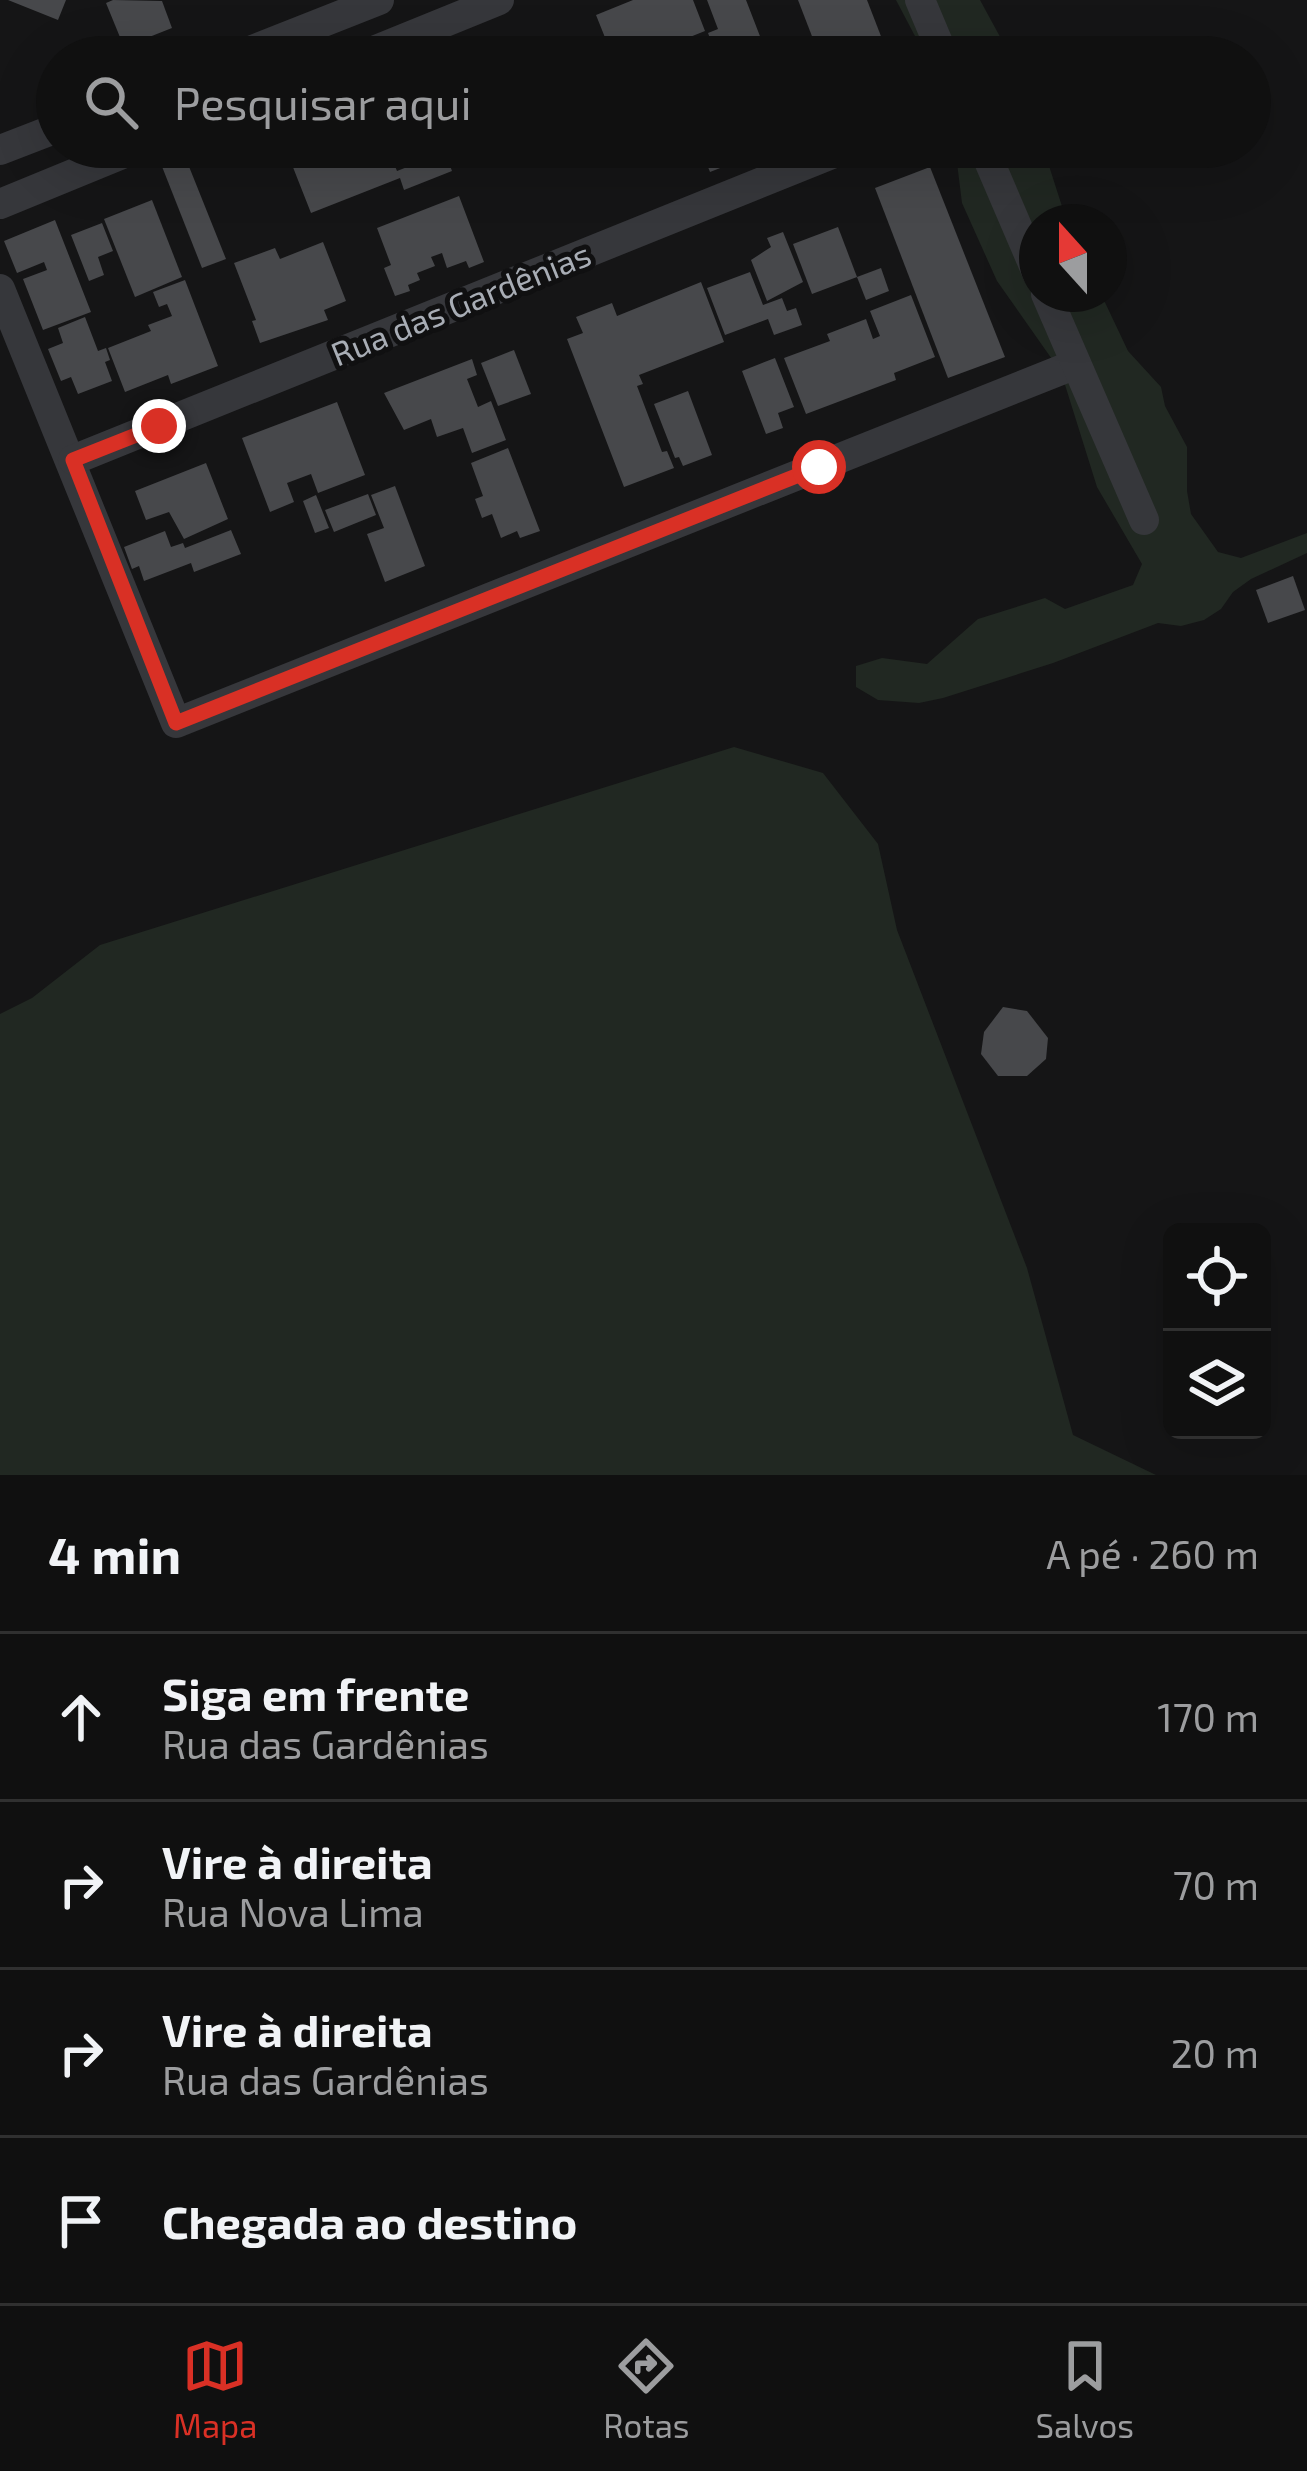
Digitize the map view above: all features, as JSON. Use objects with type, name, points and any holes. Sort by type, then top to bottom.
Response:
[{"type":"street","points":[[288,36],[379,0]]},
{"type":"street","points":[[411,36],[499,0]]},
{"type":"street","points":[[920,0],[935,36]]},
{"type":"street","points":[[0,150],[36,136]]},
{"type":"street","points":[[0,204],[88,168]]},
{"type":"street","name":"Rua das Gardênias","points":[[73,460],[797,168]]},
{"type":"street","points":[[992,168],[1019,231]]},
{"type":"street","points":[[0,289],[176,723],[1076,364]]},
{"type":"street","points":[[1054,312],[1144,520]]},
{"type":"shaded area","points":[[896,0],[980,0],[1000,36],[915,36]]},
{"type":"shaded area","points":[[958,168],[1050,168],[1061,204],[1019,204],[1019,312],[1110,312],[1128,351],[1161,387],[1165,406],[1187,447],[1191,514],[1218,552],[1241,558],[1307,533],[1307,553],[1251,579],[1204,620],[1181,626],[1158,623],[943,698],[919,703],[878,700],[856,687],[856,666],[882,658],[927,664],[978,619],[1045,598],[1065,609],[1133,585],[1142,564],[1097,487],[1061,372],[997,281],[962,203]]},
{"type":"shaded area","points":[[734,747],[823,773],[878,844],[897,930],[1027,1268],[1073,1435],[1156,1475],[0,1475],[0,1014],[32,998],[100,945]]},
{"type":"building","points":[[8,0],[66,0],[58,20]]},
{"type":"building","points":[[633,0],[693,0],[705,31],[692,36],[604,36],[596,15]]},
{"type":"building","points":[[707,0],[746,0],[760,36],[709,36],[718,29]]},
{"type":"building","points":[[798,0],[867,0],[881,36],[812,36]]},
{"type":"building","points":[[162,1],[172,28],[152,36],[120,36],[106,3]]},
{"type":"building","points":[[163,168],[190,168],[226,259],[202,268]]},
{"type":"building","points":[[293,168],[452,171],[404,190],[400,178],[311,213]]},
{"type":"building","points":[[930,168],[1005,357],[948,378],[875,188]]},
{"type":"building","points":[[459,196],[484,262],[469,268],[466,261],[447,268],[442,253],[431,257],[435,266],[417,273],[420,280],[408,285],[410,291],[395,296],[384,268],[391,265],[377,228]]},
{"type":"building","points":[[152,200],[182,277],[135,297],[104,219]]},
{"type":"building","points":[[55,220],[91,312],[43,330],[23,279],[47,270],[44,262],[17,273],[4,241]]},
{"type":"building","points":[[102,223],[113,251],[98,257],[104,275],[89,281],[71,235]]},
{"type":"building","points":[[838,227],[857,277],[812,294],[793,244]]},
{"type":"building","points":[[783,232],[803,282],[767,301],[751,260],[771,247],[767,238]]},
{"type":"building","points":[[323,242],[346,301],[324,310],[328,320],[260,343],[234,263],[275,248],[280,259]]},
{"type":"building","points":[[881,268],[889,291],[866,300],[857,277]]},
{"type":"building","points":[[750,272],[763,305],[782,298],[787,311],[796,308],[802,325],[774,335],[768,319],[725,335],[707,288]]},
{"type":"building","points":[[185,280],[218,366],[171,384],[168,375],[125,392],[108,348],[151,331],[148,325],[172,316],[167,304],[159,307],[153,292]]},
{"type":"building","points":[[701,282],[724,342],[639,375],[643,384],[637,386],[662,452],[667,451],[674,468],[624,487],[567,339],[583,333],[576,317],[612,303],[617,316]]},
{"type":"building","points":[[911,295],[935,357],[894,373],[896,380],[806,414],[784,358],[830,341],[827,334],[866,319],[873,339],[880,336],[870,311]]},
{"type":"building","points":[[85,317],[98,351],[106,348],[112,381],[78,394],[71,377],[61,381],[48,349],[63,343],[58,328]]},
{"type":"building","points":[[514,350],[531,394],[498,406],[481,363]]},
{"type":"building","points":[[775,358],[794,407],[778,413],[783,428],[766,434],[742,371]]},
{"type":"building","points":[[472,359],[477,375],[467,379],[478,407],[491,401],[506,440],[472,453],[463,428],[437,437],[431,419],[404,430],[384,393]]},
{"type":"building","points":[[688,391],[712,455],[683,466],[675,458],[654,404]]},
{"type":"building","points":[[337,402],[365,475],[318,493],[311,474],[287,483],[294,502],[270,512],[242,438]]},
{"type":"building","points":[[508,448],[540,531],[520,538],[517,531],[501,538],[492,514],[482,518],[475,499],[483,496],[471,463]]},
{"type":"building","points":[[206,463],[228,519],[184,539],[169,512],[146,520],[135,491]]},
{"type":"building","points":[[395,486],[425,566],[385,582],[367,534],[384,528],[371,495]]},
{"type":"building","points":[[368,494],[376,515],[334,532],[325,510]]},
{"type":"building","points":[[316,495],[329,528],[315,533],[303,501]]},
{"type":"building","points":[[231,530],[241,554],[194,572],[191,563],[144,581],[139,566],[132,569],[124,547],[165,531],[171,547],[183,543],[185,548]]},
{"type":"building","points":[[1293,576],[1305,610],[1268,623],[1256,590]]},
{"type":"building","points":[[1003,1007],[1027,1011],[1048,1038],[1046,1059],[1027,1076],[998,1076],[981,1054],[984,1032]]},
{"type":"route","points":[[159,426],[73,460],[176,723],[819,467]]}]
